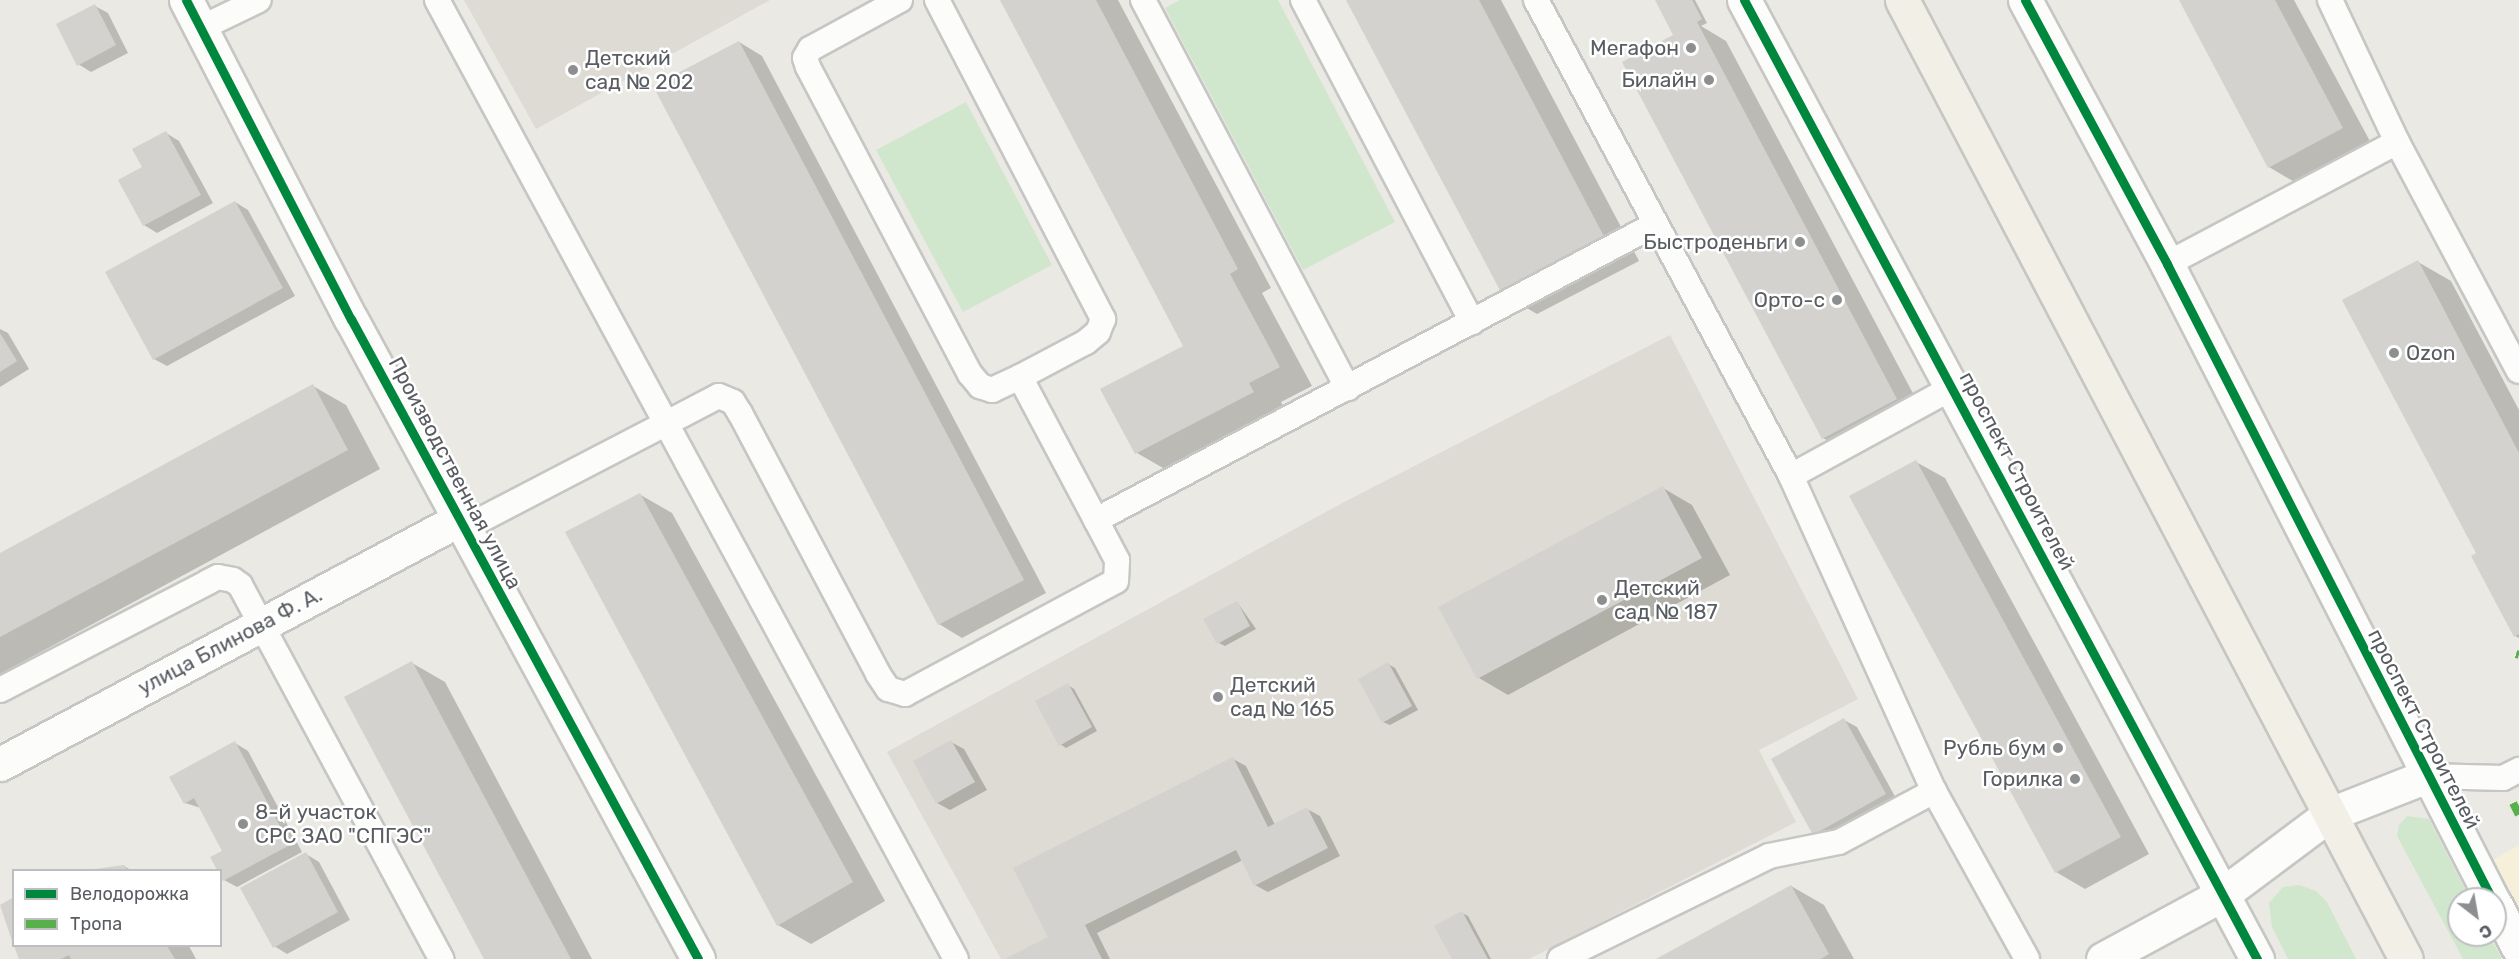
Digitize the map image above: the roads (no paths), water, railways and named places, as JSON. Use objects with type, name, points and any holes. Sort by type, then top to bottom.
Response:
[{"type":"main road","points":[[1902,0],[2406,959]]},
{"type":"street","name":"проспект Строителей","points":[[1744,0],[2257,959]]},
{"type":"street","name":"проспект Строителей","points":[[2025,0],[2167,264],[2486,887]]},
{"type":"street","name":"Производственная улица","points":[[193,14],[462,524],[698,959]]},
{"type":"street","name":"улица Блинова Ф. А.","points":[[0,764],[261,624],[462,524]]},
{"type":"street","points":[[2103,959],[2223,894],[2330,814],[2427,776]]},
{"type":"street","points":[[2507,926],[2519,949]]},
{"type":"lane","points":[[193,14],[259,0]]},
{"type":"lane","points":[[437,0],[956,959]]},
{"type":"lane","points":[[900,0],[819,43],[805,58],[970,374],[980,386],[992,390],[1086,342],[1098,332],[1103,319],[937,0]]},
{"type":"lane","points":[[1143,0],[1348,387]]},
{"type":"lane","points":[[1303,0],[1472,322]]},
{"type":"lane","points":[[1536,0],[1791,476],[1934,790],[2027,959]]},
{"type":"lane","points":[[2330,0],[2397,142],[2519,371]]},
{"type":"lane","points":[[2167,264],[2397,142]]},
{"type":"lane","points":[[1096,520],[1656,224]]},
{"type":"lane","points":[[462,524],[719,396],[733,402],[878,674],[888,689],[905,694],[1116,581],[1117,560],[1020,377]]},
{"type":"lane","points":[[1791,476],[1952,388]]},
{"type":"lane","points":[[0,690],[218,577],[227,577],[240,585],[441,959]]},
{"type":"lane","points":[[2427,776],[2503,778],[2519,770]]},
{"type":"lane","points":[[1560,959],[1769,856],[1839,842],[1934,790]]},
{"type":"place","name":"Мегафон","points":[[1691,48]]},
{"type":"place","name":"Детский сад № 202","points":[[573,70]]},
{"type":"place","name":"Билайн","points":[[1709,80]]},
{"type":"place","name":"Быстроденьги","points":[[1800,242]]},
{"type":"place","name":"Орто-с","points":[[1837,300]]},
{"type":"place","name":"Ozon","points":[[2394,353]]},
{"type":"place","name":"Детский сад № 187","points":[[1602,600]]},
{"type":"place","name":"Детский сад № 165","points":[[1218,697]]},
{"type":"place","name":"Рубль бум","points":[[2058,748]]},
{"type":"place","name":"Горилка","points":[[2075,779]]},
{"type":"place","name":"8-й участок СРС ЗАО \"СПГЭС\"","points":[[243,824]]}]
